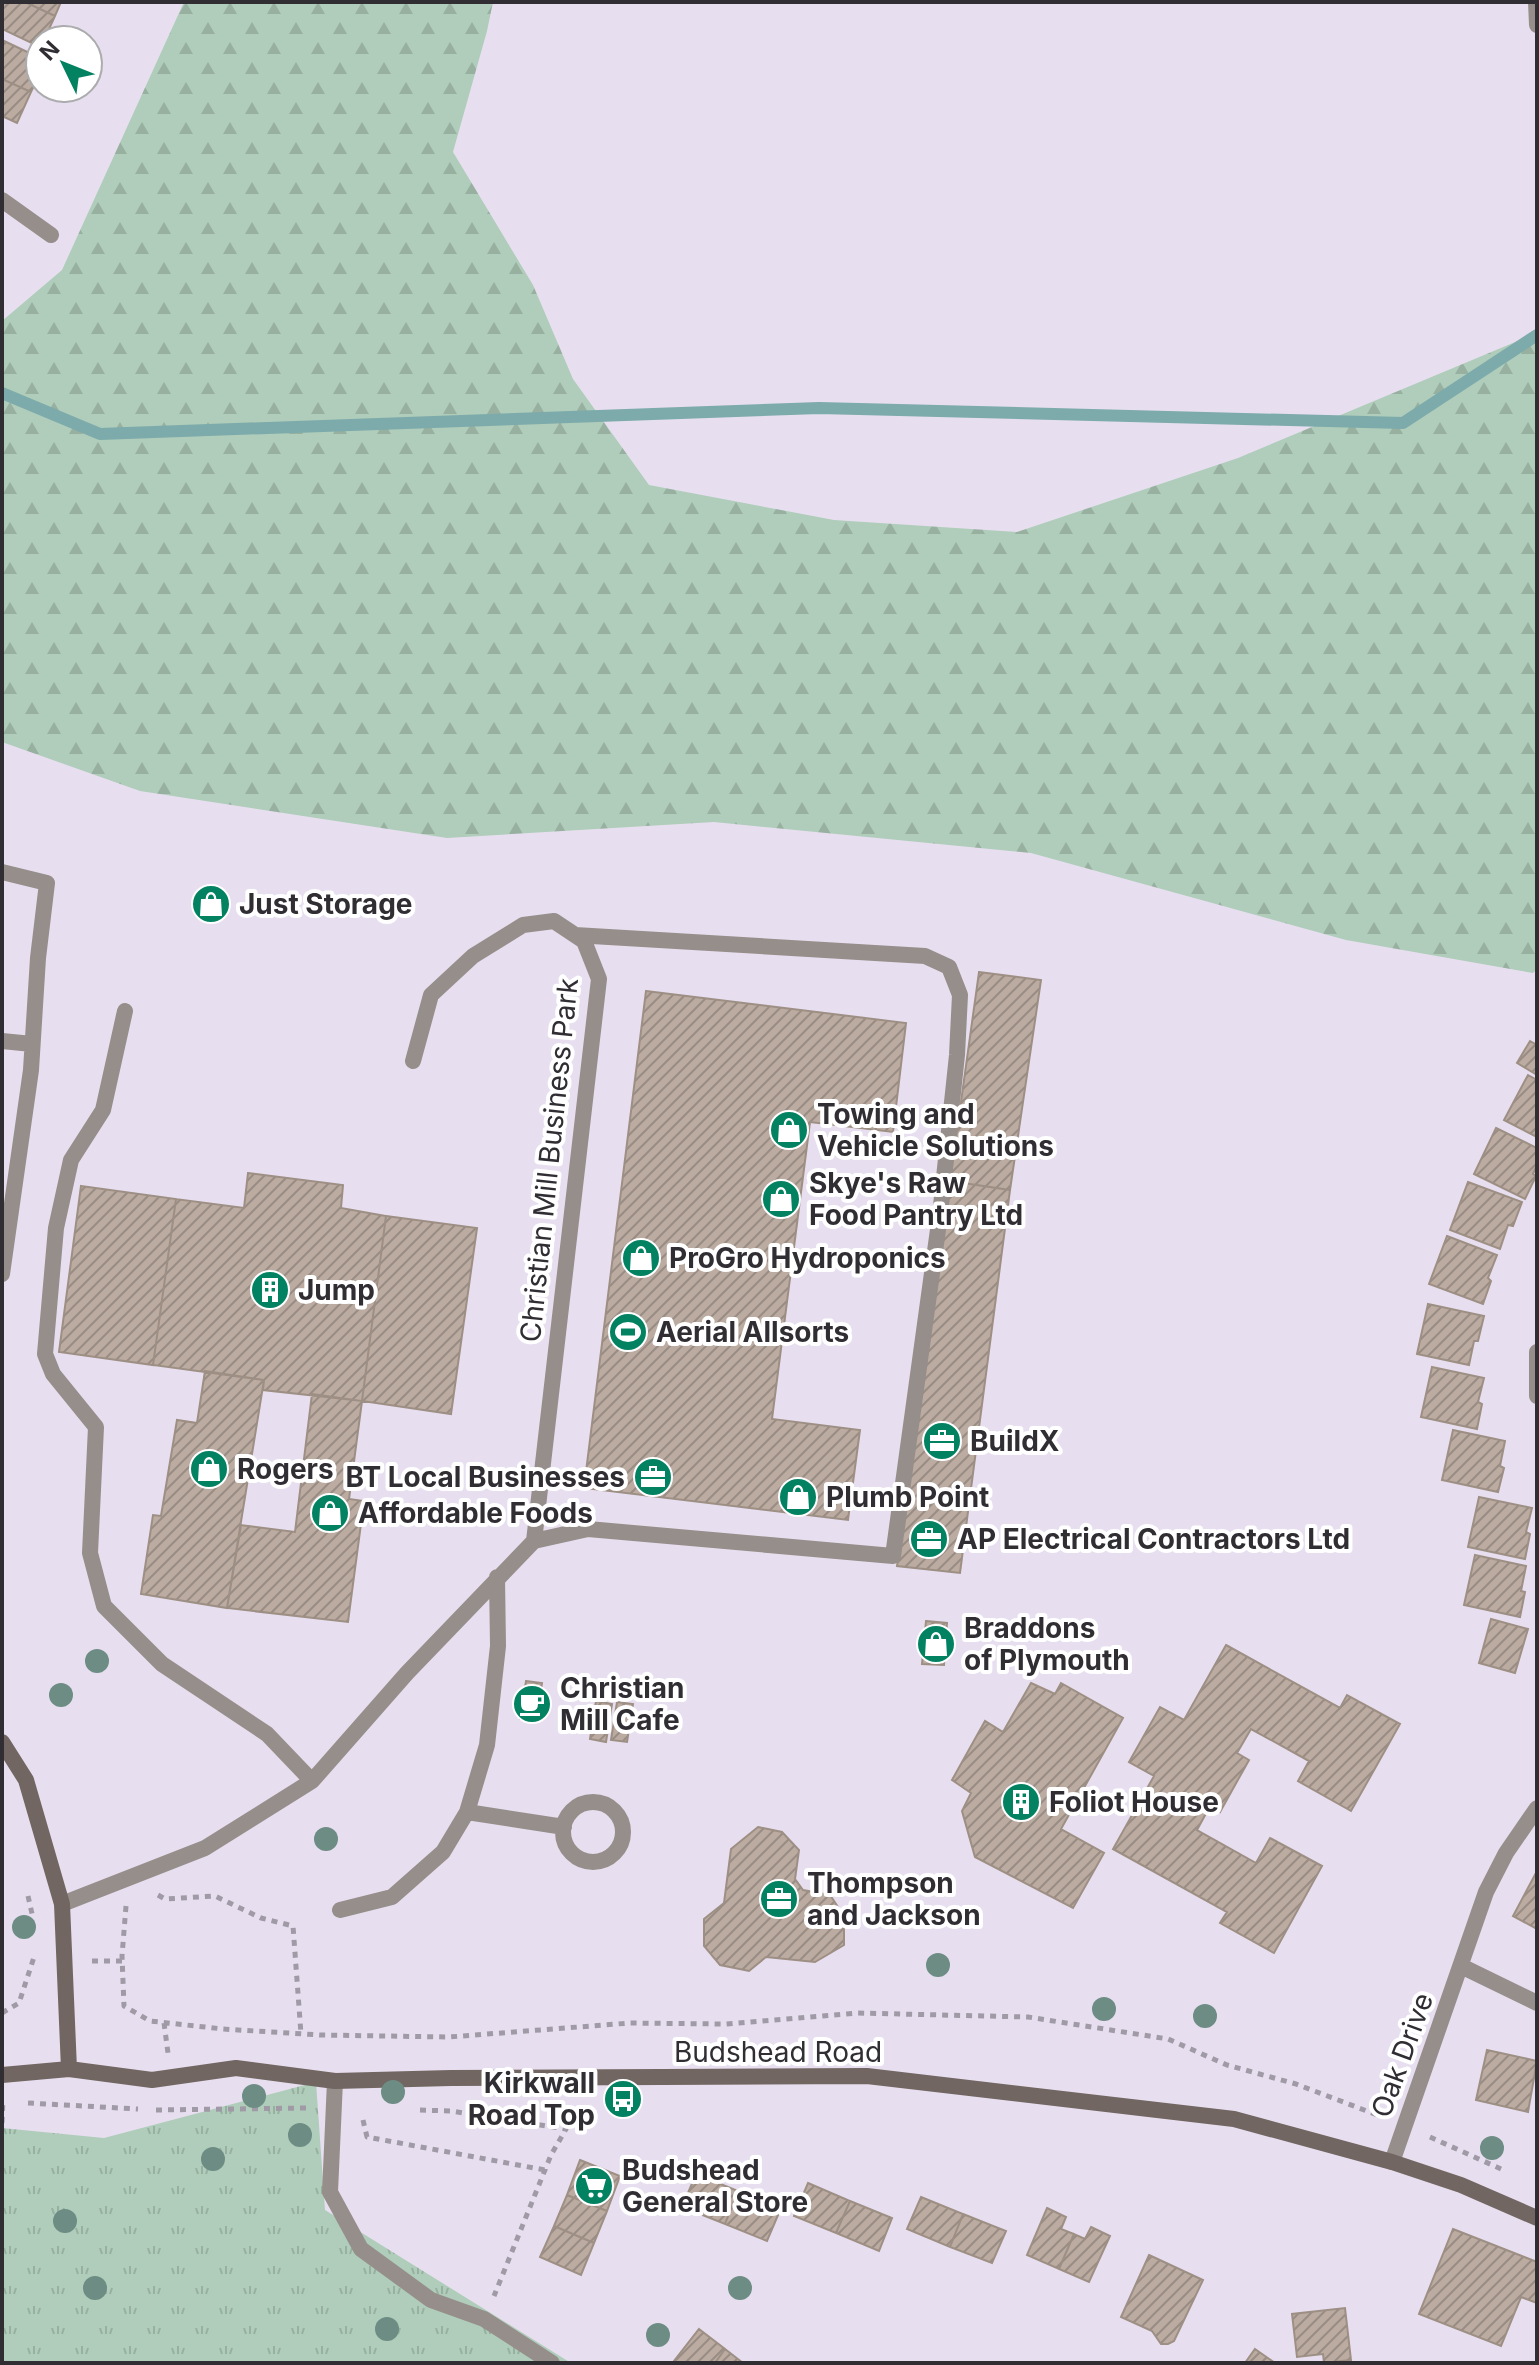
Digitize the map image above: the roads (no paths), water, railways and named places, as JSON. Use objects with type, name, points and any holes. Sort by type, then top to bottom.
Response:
[{"type":"main road","points":[[2,1742],[26,1780],[62,1904],[69,2069]]},
{"type":"main road","name":"Budshead Road","points":[[2,2075],[69,2069],[152,2080],[236,2068],[335,2081],[867,2076],[1234,2119],[1392,2162],[1461,2185],[1537,2218]]},
{"type":"street","points":[[1536,2],[1537,25]]},
{"type":"street","points":[[2,200],[51,235]]},
{"type":"street","points":[[2,872],[47,883],[32,1044],[2,1274]]},
{"type":"street","points":[[62,1904],[205,1848],[312,1781],[407,1673],[534,1541],[588,1529],[893,1556],[940,1215],[957,1055],[960,995],[949,967],[925,956],[575,935],[554,921],[523,925],[473,956],[431,995],[413,1061]]},
{"type":"street","name":"Christian Mill Business Park","points":[[534,1541],[599,979],[584,941],[575,935]]},
{"type":"street","points":[[125,1011],[103,1110],[71,1160],[56,1228],[45,1354],[53,1374],[96,1427],[90,1553],[104,1606],[162,1664],[267,1734],[312,1781]]},
{"type":"street","points":[[2,1041],[32,1044]]},
{"type":"street","points":[[1537,1352],[1537,1396]]},
{"type":"street","points":[[340,1910],[392,1897],[443,1852],[467,1812],[487,1745],[498,1646],[497,1577]]},
{"type":"street","name":"Oak Drive","points":[[1392,2162],[1486,1892],[1506,1853],[1537,1808]]},
{"type":"street","points":[[467,1812],[564,1827]]},
{"type":"street","name":"Oak Drive","points":[[1461,1966],[1537,2003]]},
{"type":"street","points":[[335,2081],[330,2192],[361,2249],[431,2300],[484,2319],[552,2363]]},
{"type":"waterway","points":[[2,393],[100,434],[819,408],[1403,423],[1537,335]]},
{"type":"place","name":"Just Storage","points":[[211,904]]},
{"type":"place","name":"Towing and Vehicle Solutions","points":[[789,1130]]},
{"type":"place","name":"Skye's Raw Food Pantry Ltd","points":[[781,1199]]},
{"type":"place","name":"ProGro Hydroponics","points":[[641,1258]]},
{"type":"place","name":"Jump","points":[[270,1290]]},
{"type":"place","name":"Aerial Allsorts","points":[[628,1332]]},
{"type":"place","name":"BuildX","points":[[942,1441]]},
{"type":"place","name":"Rogers","points":[[209,1469]]},
{"type":"place","name":"BT Local Businesses","points":[[653,1477]]},
{"type":"place","name":"Plumb Point","points":[[798,1497]]},
{"type":"place","name":"Affordable Foods","points":[[330,1513]]},
{"type":"place","name":"AP Electrical Contractors Ltd","points":[[929,1539]]},
{"type":"place","name":"Braddons of Plymouth","points":[[936,1644]]},
{"type":"place","name":"Christian Mill Cafe","points":[[532,1704]]},
{"type":"place","name":"Foliot House","points":[[1021,1802]]},
{"type":"place","name":"Thompson and Jackson","points":[[779,1899]]},
{"type":"place","name":"Kirkwall Road Top","points":[[623,2099]]},
{"type":"place","name":"Budshead General Store","points":[[594,2186]]}]
